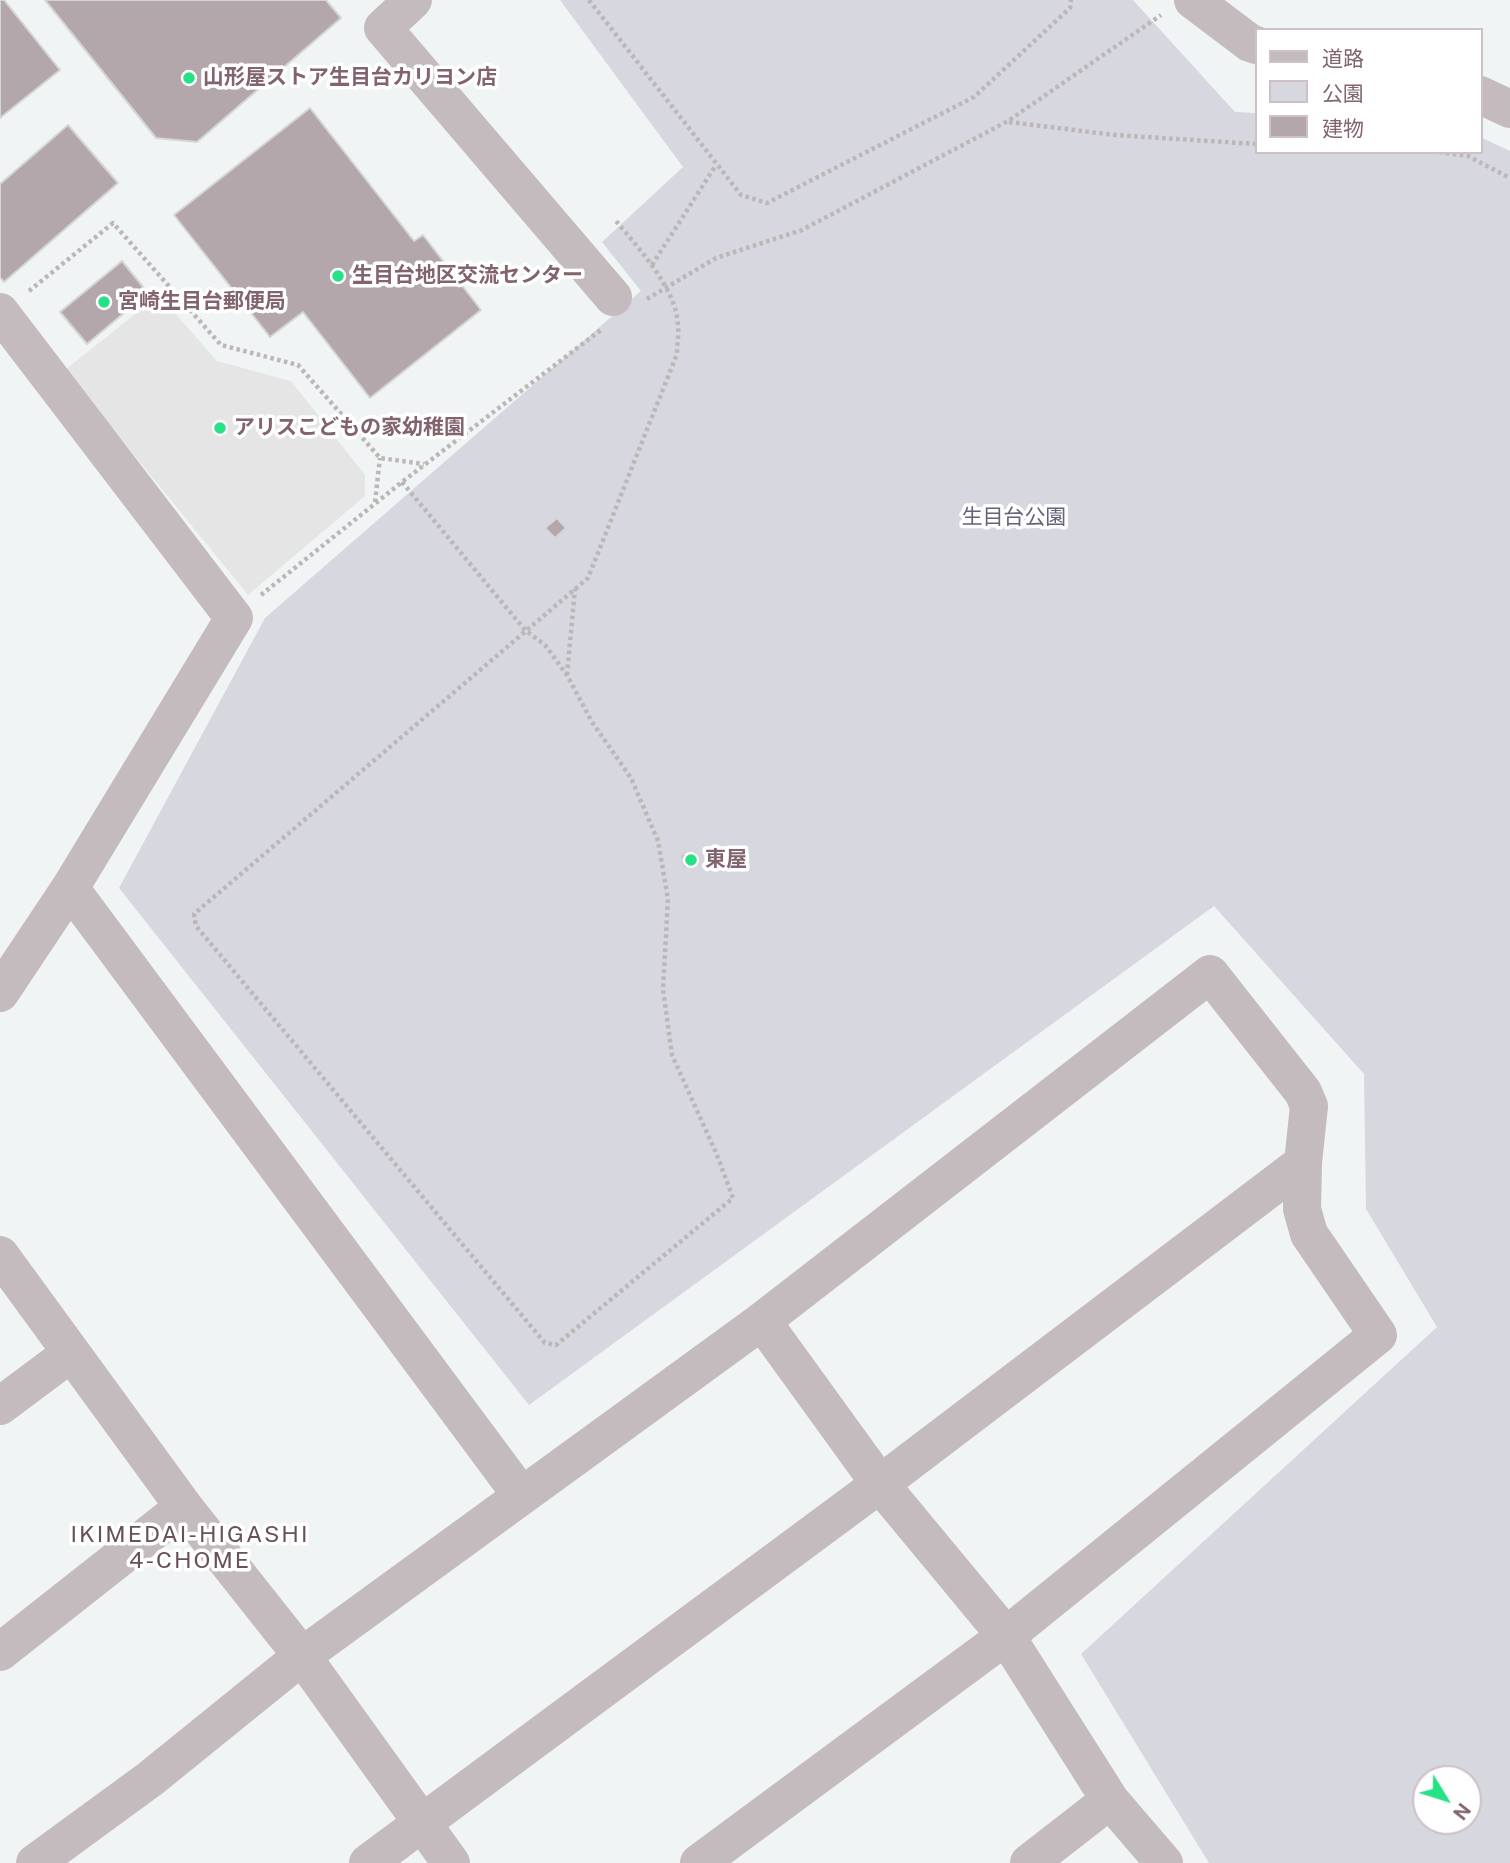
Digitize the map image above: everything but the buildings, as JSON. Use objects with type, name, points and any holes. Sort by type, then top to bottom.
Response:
[{"type":"street","points":[[413,0],[383,29],[623,307]]},
{"type":"street","points":[[1178,7],[1254,45]]},
{"type":"street","points":[[1482,96],[1510,109]]},
{"type":"street","points":[[0,993],[70,888],[234,618],[1,313]]},
{"type":"street","points":[[70,888],[521,1495]]},
{"type":"street","points":[[35,1863],[150,1779],[302,1656],[762,1321],[1210,974],[1303,1092],[1309,1106],[1303,1163],[1302,1209],[1309,1234],[1378,1335],[1006,1636],[699,1863]]},
{"type":"street","points":[[368,1863],[880,1484],[1303,1163]]},
{"type":"street","points":[[0,1255],[184,1507],[302,1656],[451,1863]]},
{"type":"street","points":[[762,1321],[880,1484],[1006,1636],[1110,1800],[1164,1863]]},
{"type":"street","points":[[0,1406],[71,1353]]},
{"type":"street","points":[[0,1652],[184,1507]]},
{"type":"street","points":[[1029,1863],[1110,1800]]},
{"type":"path","points":[[589,0],[741,195],[767,203],[974,97],[1070,8],[1071,0]]},
{"type":"path","points":[[234,618],[623,307],[667,287],[716,258],[802,230],[1008,121],[1178,7]]},
{"type":"path","points":[[1008,121],[1115,135],[1254,144]]},
{"type":"path","points":[[1454,154],[1468,156],[1510,178]]},
{"type":"path","points":[[652,265],[716,165]]},
{"type":"path","points":[[402,482],[525,631],[545,645],[568,675],[592,722],[631,778],[658,841],[668,899],[663,989],[672,1055],[718,1155],[733,1198],[556,1345],[545,1343],[196,926],[194,914],[525,631],[588,578],[677,354],[679,323],[667,287],[616,221]]},
{"type":"path","points":[[1,313],[113,223],[221,345],[298,365],[380,458],[424,464]]},
{"type":"path","points":[[375,503],[380,458]]},
{"type":"path","points":[[568,675],[575,589]]},
{"type":"shaded area","name":"アリスこどもの家幼稚園","points":[[159,295],[217,361],[291,381],[365,475],[365,496],[248,595],[65,370]]},
{"type":"green space","name":"生目台公園","points":[[560,0],[1133,0],[1235,112],[1254,113],[1254,154],[1482,154],[1482,138],[1510,151],[1510,1863],[1209,1863],[1081,1654],[1437,1327],[1366,1209],[1364,1074],[1214,906],[529,1405],[119,888],[265,618],[641,291],[602,242],[683,167]]},
{"type":"place","name":"山形屋ストア生目台カリヨン店","points":[[189,78]]},
{"type":"place","name":"生目台地区交流センター","points":[[338,276]]},
{"type":"place","name":"宮崎生目台郵便局","points":[[104,302]]},
{"type":"place","name":"アリスこどもの家幼稚園","points":[[220,428]]},
{"type":"place","name":"東屋","points":[[691,860]]},
{"type":"district","name":"IKIMEDAI-HIGASHI 4-CHOME","points":[[190,1548]]}]
